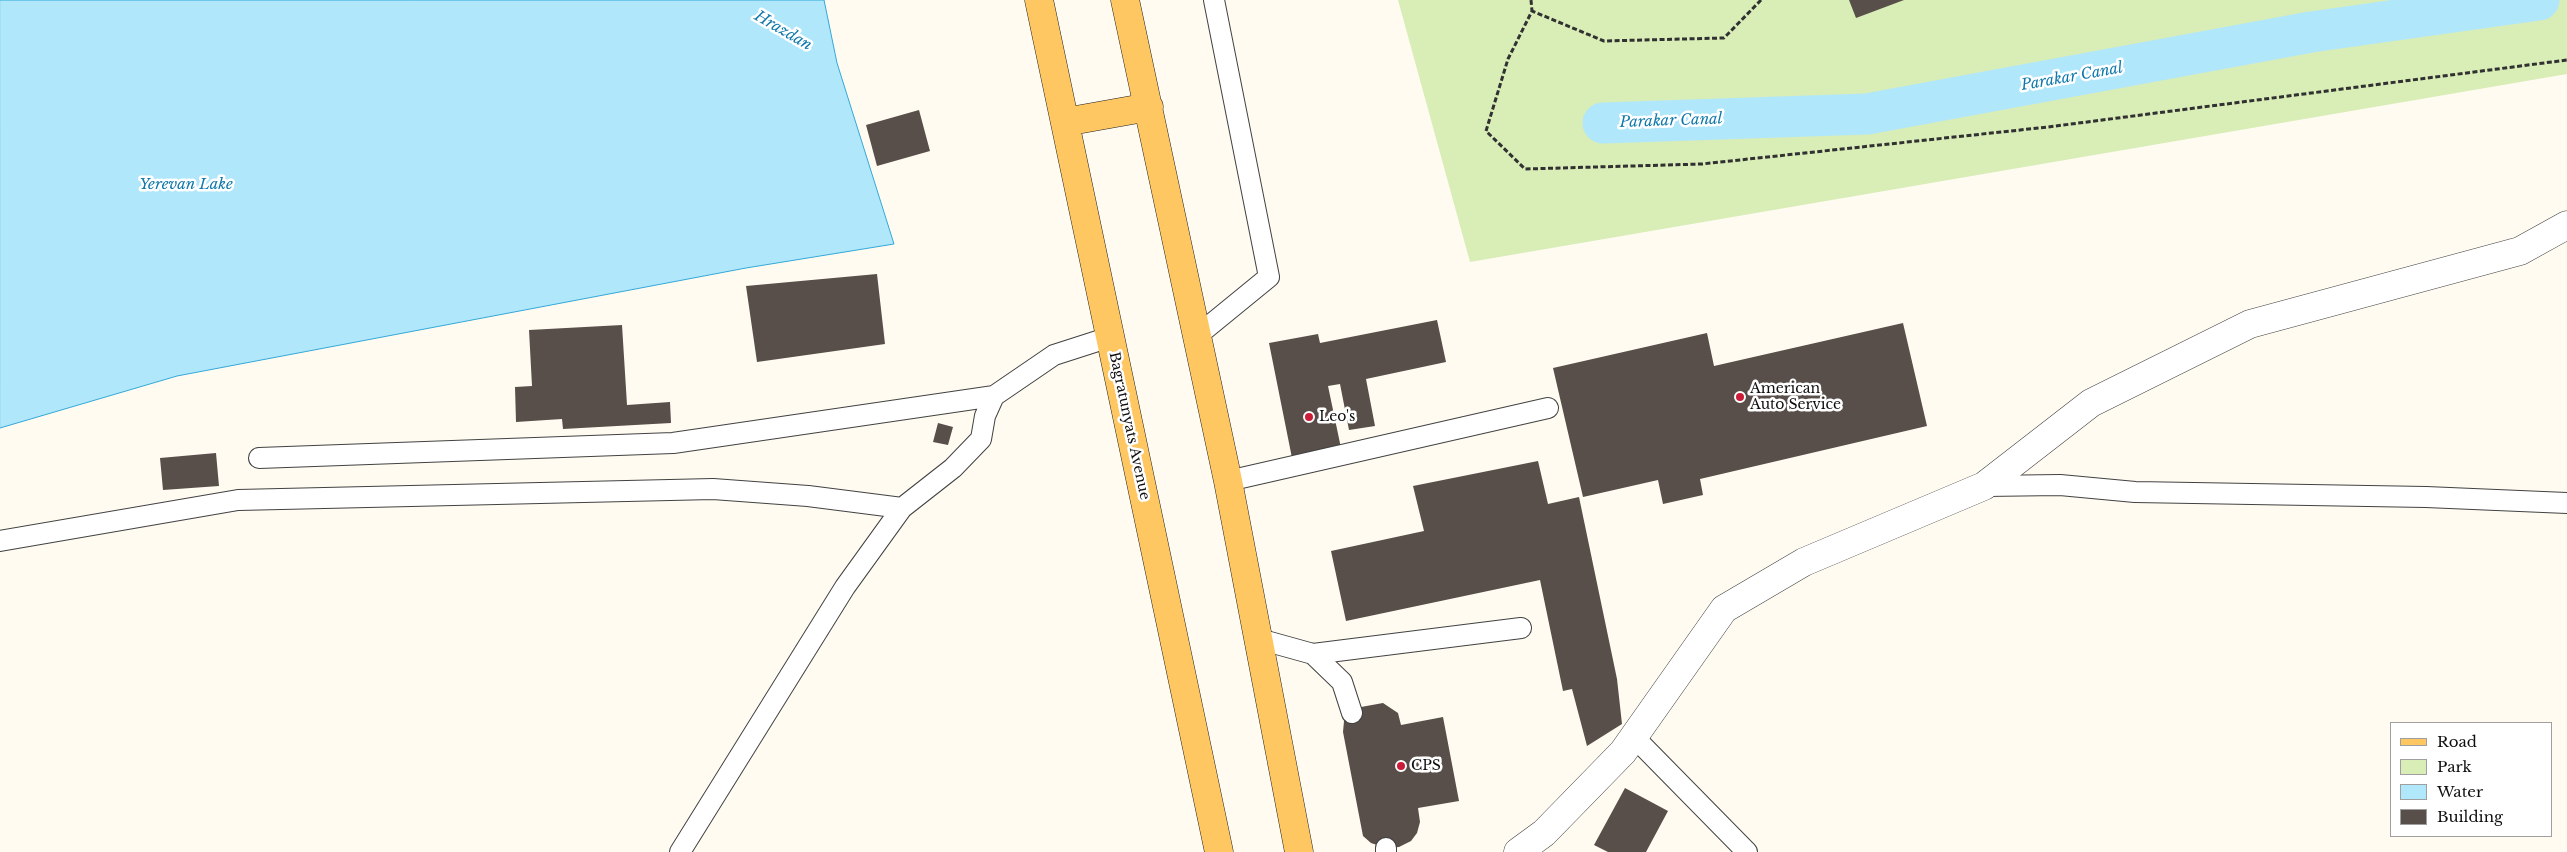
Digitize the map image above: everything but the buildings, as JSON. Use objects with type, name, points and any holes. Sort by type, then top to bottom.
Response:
[{"type":"main road","name":"Bagratunyats Avenue","points":[[1039,0],[1219,852]]},
{"type":"main road","points":[[1125,0],[1228,481],[1300,852]]},
{"type":"main road","points":[[1065,122],[1149,107]]},
{"type":"street","points":[[1518,852],[1544,833],[1623,752],[1724,609],[1804,562],[1984,486],[2091,403],[2250,324],[2520,251],[2567,225]]},
{"type":"lane","points":[[1198,335],[1269,277],[1214,0]]},
{"type":"lane","points":[[259,458],[673,443],[994,396],[1054,355],[1110,337]]},
{"type":"lane","points":[[680,852],[845,587],[902,508],[953,468],[981,439],[985,416],[994,396]]},
{"type":"lane","points":[[1228,481],[1548,408]]},
{"type":"lane","points":[[1984,486],[2060,485],[2134,492],[2416,497],[2567,503]]},
{"type":"lane","points":[[0,541],[238,500],[713,489],[808,496],[902,508]]},
{"type":"lane","points":[[1259,639],[1313,654],[1521,628]]},
{"type":"lane","points":[[1313,654],[1342,682],[1352,713]]},
{"type":"lane","points":[[1634,737],[1747,852]]},
{"type":"path","points":[[1531,0],[1532,11],[1508,59],[1486,131],[1525,169],[1702,164],[2048,127],[2567,60]]},
{"type":"path","points":[[1532,11],[1604,41],[1724,38],[1761,0]]},
{"type":"green space","points":[[1398,0],[2567,0],[2567,74],[1470,262]]},
{"type":"water","name":"Yerevan Lake","points":[[0,0],[824,0],[837,63],[894,244],[746,268],[177,376],[0,428]]},
{"type":"waterway","name":"Parakar Canal","points":[[1603,123],[1867,114],[2311,32],[2539,0]]},
{"type":"place","name":"American Auto Service","points":[[1740,397]]},
{"type":"place","name":"Leo's","points":[[1309,417]]},
{"type":"place","name":"CPS","points":[[1401,766]]},
{"type":"water label","name":"Hrazdan","points":[[783,31]]}]
